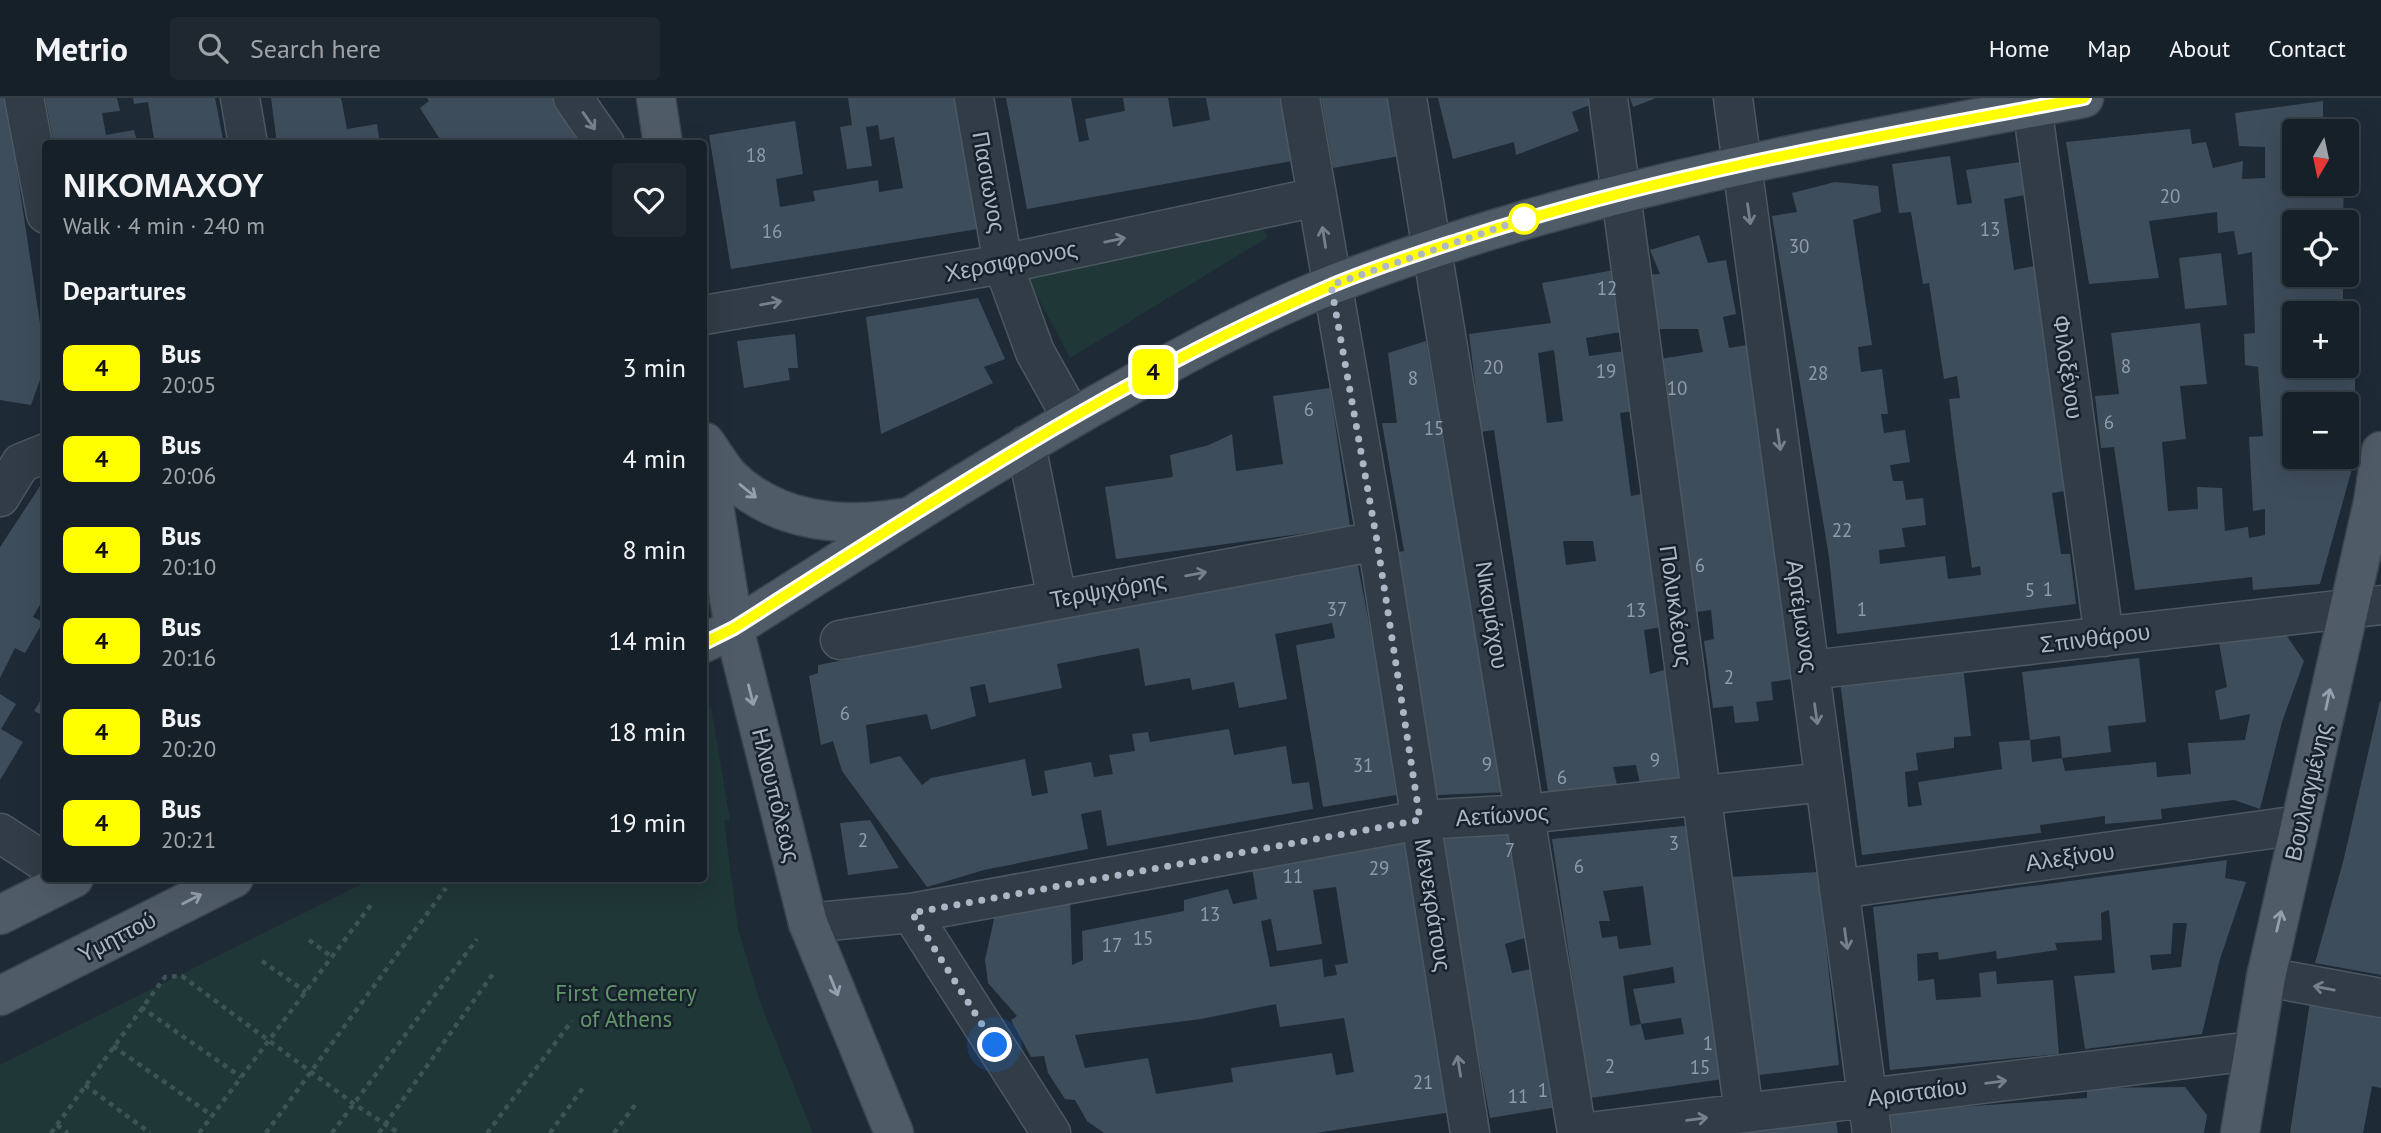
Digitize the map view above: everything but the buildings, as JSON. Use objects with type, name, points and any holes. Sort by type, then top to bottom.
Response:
[{"type":"main road","points":[[656,98],[662,140]]},
{"type":"main road","points":[[719,636],[1072,418],[1186,354],[1331,285],[1432,249],[1621,193],[1742,163],[2032,103],[2084,98]]},
{"type":"main road","points":[[707,446],[730,476],[762,502],[790,513],[833,523],[856,524],[910,517]]},
{"type":"main road","name":"Βουλιαγμένης","points":[[2240,1133],[2266,977],[2300,825],[2365,606],[2373,502],[2381,452]]},
{"type":"main road","name":"Ηλιουπόλεως","points":[[707,483],[719,636],[808,923],[894,1133]]},
{"type":"main road","points":[[0,915],[56,882]]},
{"type":"main road","name":"Υμηττού","points":[[0,996],[226,882]]},
{"type":"street","points":[[24,98],[42,194]]},
{"type":"street","points":[[240,98],[247,140]]},
{"type":"street","points":[[573,98],[602,140]]},
{"type":"street","name":"Πασιωνος","points":[[974,98],[1003,264],[1035,352],[1072,418]]},
{"type":"street","name":"Μενεκράτους","points":[[1300,98],[1377,541],[1470,1133]]},
{"type":"street","name":"Νικομάχου","points":[[1407,98],[1579,1133]]},
{"type":"street","name":"Πολυκλέους","points":[[1608,98],[1744,1113]]},
{"type":"street","name":"Αρτέμωνος","points":[[1733,98],[1869,1115]]},
{"type":"street","name":"Φιλοξένου","points":[[2032,103],[2104,637]]},
{"type":"street","name":"Χερσιφρονος","points":[[707,314],[1003,264],[1317,197]]},
{"type":"street","points":[[1026,445],[1056,599]]},
{"type":"street","points":[[0,497],[21,463],[42,455]]},
{"type":"street","name":"Τερψιχόρης","points":[[840,640],[1377,541]]},
{"type":"street","name":"Σπινθάρου","points":[[1810,670],[2365,606]]},
{"type":"street","name":"Αετίωνος","points":[[808,923],[912,913],[1420,820],[1525,814],[1825,782]]},
{"type":"street","name":"Αλεξίνου","points":[[1839,889],[2300,825]]},
{"type":"street","points":[[0,833],[42,860]]},
{"type":"street","points":[[912,913],[1051,1133]]},
{"type":"street","points":[[2266,977],[2381,998]]},
{"type":"street","name":"Αρισταίου","points":[[1579,1133],[1744,1113],[1869,1115],[2252,1051]]},
{"type":"path","points":[[266,1133],[446,888]]},
{"type":"path","points":[[199,1133],[371,905]]},
{"type":"path","points":[[332,1133],[477,939]]},
{"type":"path","points":[[309,940],[332,957]]},
{"type":"path","points":[[262,961],[306,992]]},
{"type":"path","points":[[379,1133],[495,971]]},
{"type":"path","points":[[51,1133],[165,977],[182,976],[354,1104],[399,1133]]},
{"type":"path","points":[[141,1007],[241,1077]]},
{"type":"path","points":[[487,1133],[572,1021]]},
{"type":"path","points":[[113,1046],[213,1116]]},
{"type":"path","points":[[85,1085],[150,1133]]},
{"type":"path","points":[[550,1133],[585,1085]]},
{"type":"path","points":[[614,1133],[635,1105]]},
{"type":"path","points":[[57,1125],[68,1133]]},
{"type":"green space","points":[[1259,223],[1268,237],[1070,358],[1025,273]]},
{"type":"green space","name":"First Cemetery of Athens","points":[[711,707],[730,820],[724,821],[738,928],[760,1002],[813,1133],[0,1133],[0,1065],[366,882],[707,882],[707,709]]},
{"type":"bus line","name":"4","points":[[707,642],[734,628],[1072,418],[1186,354],[1331,285],[1522,220],[1621,193],[1742,163],[2084,98]]},
{"type":"route","points":[[995,1045],[912,913],[1298,840],[1420,820],[1377,541],[1331,285],[1524,219]]}]
